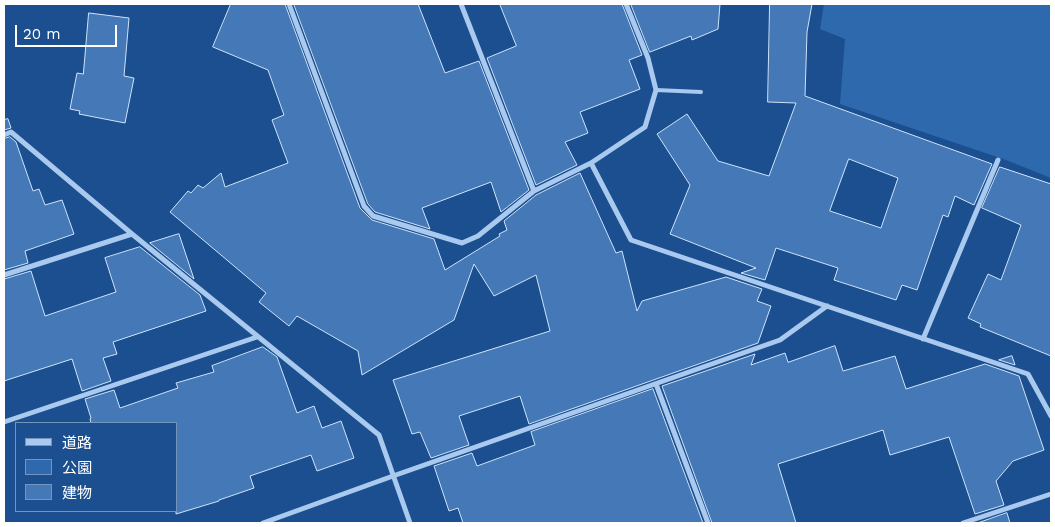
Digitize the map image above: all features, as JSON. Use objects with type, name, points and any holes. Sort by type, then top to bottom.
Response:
[{"type":"street","points":[[289,4],[364,206],[373,216],[462,243],[478,236],[534,191],[591,163],[645,127],[656,90],[648,58],[626,4]]},
{"type":"street","points":[[461,4],[534,191]]},
{"type":"street","points":[[4,135],[11,132],[257,337],[379,435],[410,523]]},
{"type":"street","points":[[923,339],[998,160]]},
{"type":"street","points":[[591,163],[631,240],[1028,374],[1051,416]]},
{"type":"street","points":[[4,275],[132,234]]},
{"type":"street","points":[[263,523],[780,340],[827,306]]},
{"type":"street","points":[[4,422],[257,337]]},
{"type":"street","points":[[656,384],[708,523]]},
{"type":"street","points":[[963,523],[1051,494]]},
{"type":"lane","points":[[656,90],[701,92]]},
{"type":"green space","points":[[824,4],[1051,4],[1051,178],[1006,160],[840,104],[845,39],[820,29]]},
{"type":"building","points":[[231,4],[285,4],[360,208],[372,220],[434,239],[445,270],[500,236],[499,234],[507,230],[504,221],[536,195],[580,173],[616,253],[622,251],[637,311],[642,301],[726,277],[762,289],[757,301],[771,306],[758,343],[529,424],[520,396],[459,416],[469,445],[431,458],[420,432],[412,434],[393,380],[550,331],[536,275],[494,296],[474,264],[454,320],[362,375],[358,351],[297,316],[289,326],[259,302],[266,293],[170,212],[188,191],[191,193],[198,185],[203,188],[221,173],[225,187],[288,163],[272,120],[284,115],[268,70],[213,47]]},
{"type":"building","points":[[294,4],[418,4],[445,73],[479,61],[529,190],[501,212],[491,182],[422,208],[430,229],[375,212],[368,204]]},
{"type":"building","points":[[500,4],[622,4],[642,55],[629,60],[640,89],[580,112],[588,133],[565,142],[577,165],[536,185],[487,58],[516,46]]},
{"type":"building","points":[[631,4],[720,4],[718,29],[692,40],[691,36],[650,52]]},
{"type":"building","points":[[770,4],[812,4],[807,32],[805,96],[992,164],[974,205],[955,196],[948,217],[943,215],[917,290],[902,285],[896,300],[834,280],[838,268],[776,248],[765,280],[741,273],[756,268],[670,234],[690,185],[657,134],[687,114],[718,161],[769,176],[796,103],[768,102]],"holes":[[[849,159],[898,178],[881,228],[830,211]]]},
{"type":"building","points":[[89,13],[129,18],[124,76],[134,78],[125,123],[79,114],[80,111],[70,109],[77,73],[83,74]]},
{"type":"building","points":[[8,119],[11,128],[4,130],[4,120]]},
{"type":"building","points":[[10,137],[16,142],[33,191],[39,189],[45,205],[62,200],[74,234],[25,251],[28,263],[4,270],[4,139]]},
{"type":"building","points":[[1000,167],[1051,184],[1051,356],[980,327],[981,324],[968,318],[988,274],[1001,280],[1021,225],[982,208]]},
{"type":"building","points":[[179,234],[194,279],[150,243]]},
{"type":"building","points":[[140,247],[200,295],[206,311],[113,342],[117,354],[103,358],[111,381],[82,391],[72,359],[4,381],[4,279],[31,271],[45,316],[116,292],[105,258]]},
{"type":"building","points":[[835,346],[843,371],[895,356],[906,389],[985,364],[1019,376],[1044,450],[1013,461],[996,481],[1004,505],[975,514],[949,437],[890,455],[883,430],[778,464],[796,523],[712,523],[662,386],[755,354],[751,365],[785,353],[788,362]]},
{"type":"building","points":[[263,347],[277,357],[297,413],[314,406],[322,428],[341,421],[354,458],[317,471],[311,455],[250,476],[254,488],[176,514],[178,512],[178,422],[91,422],[85,399],[114,390],[120,408],[178,388],[176,383],[214,372],[212,366]]},
{"type":"building","points":[[1012,356],[1015,365],[999,360]]},
{"type":"building","points":[[653,389],[703,523],[463,523],[458,508],[449,511],[434,466],[472,453],[477,466],[535,445],[531,432]]},
{"type":"building","points":[[1007,513],[1010,523],[978,523]]}]
